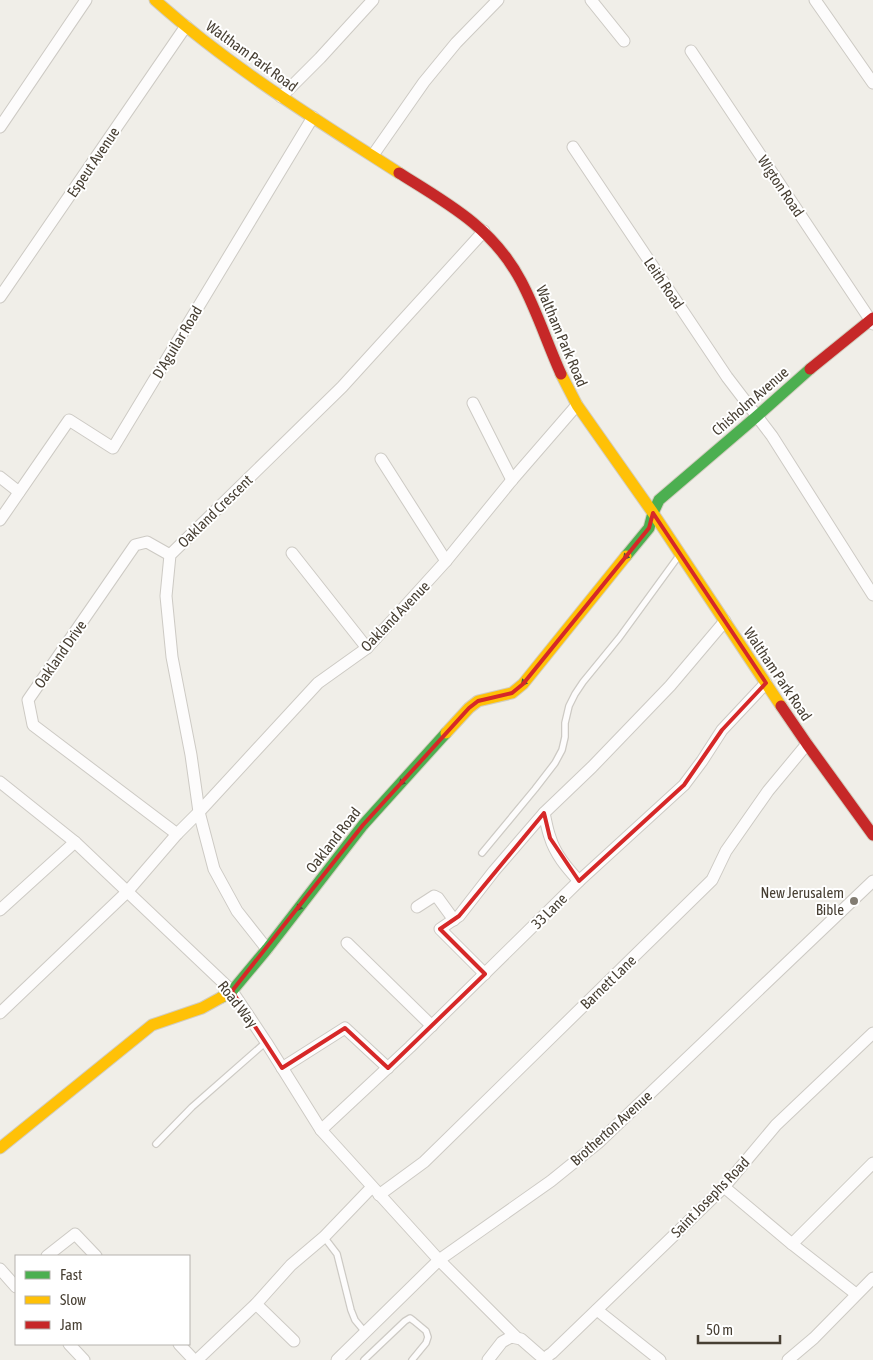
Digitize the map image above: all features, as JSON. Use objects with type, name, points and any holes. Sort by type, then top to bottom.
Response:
[{"type":"street","points":[[0,127],[86,0]]},
{"type":"street","name":"Waltham Park Road","points":[[155,0],[234,64],[281,97],[373,155],[470,220],[484,231],[506,256],[530,298],[568,391],[653,512],[680,556],[807,744],[873,835]]},
{"type":"street","points":[[281,97],[373,0]]},
{"type":"street","points":[[373,155],[424,82],[456,43],[498,0]]},
{"type":"street","points":[[591,0],[624,41]]},
{"type":"street","points":[[815,0],[873,83]]},
{"type":"street","name":"Espeut Avenue","points":[[0,297],[186,26]]},
{"type":"street","name":"Wigton Road","points":[[692,51],[872,321]]},
{"type":"street","name":"D'Aguilar Road","points":[[20,492],[69,420],[113,448],[313,117]]},
{"type":"street","name":"Leith Road","points":[[573,148],[727,377],[772,436],[873,595]]},
{"type":"street","name":"Oakland Crescent","points":[[267,949],[236,911],[214,869],[199,812],[191,755],[172,657],[166,596],[170,555],[342,387],[484,231]]},
{"type":"street","name":"Chisholm Avenue","points":[[653,512],[659,500],[806,372],[872,321]]},
{"type":"street","points":[[473,403],[512,480]]},
{"type":"street","name":"Oakland Avenue","points":[[0,1013],[128,892],[177,834],[318,683],[367,648],[446,561],[512,480],[577,405]]},
{"type":"street","points":[[381,459],[446,561]]},
{"type":"street","points":[[0,477],[20,492],[0,520]]},
{"type":"street","name":"Oakland Road","points":[[0,1148],[152,1024],[202,1008],[232,991],[363,825],[469,708],[478,701],[512,693],[522,684],[649,528],[653,512]]},
{"type":"street","name":"Oakland Drive","points":[[170,555],[147,542],[134,545],[28,700],[33,724],[177,834]]},
{"type":"street","points":[[292,553],[367,648]]},
{"type":"street","points":[[485,974],[440,929],[459,916],[494,871],[544,813],[592,767],[670,686],[725,621]]},
{"type":"street","name":"33 Lane","points":[[320,1130],[432,1026],[579,881],[684,785],[702,762],[722,730],[766,683]]},
{"type":"street","name":"Barnett Lane","points":[[195,1360],[256,1304],[291,1265],[376,1191],[424,1162],[712,880],[726,851],[768,791],[807,744]]},
{"type":"street","name":"Road Way","points":[[0,782],[75,842],[232,991],[320,1130],[439,1260],[516,1338]]},
{"type":"street","points":[[544,813],[550,838],[555,849],[564,864],[579,881]]},
{"type":"street","points":[[0,910],[75,842]]},
{"type":"street","name":"Brotherton Avenue","points":[[337,1360],[439,1260],[551,1181],[598,1143],[873,882]]},
{"type":"street","points":[[417,907],[434,896],[438,898],[454,920]]},
{"type":"street","points":[[346,943],[432,1026]]},
{"type":"street","points":[[282,1068],[345,1028],[388,1068]]},
{"type":"street","name":"Saint Josephs Road","points":[[516,1338],[521,1339],[545,1360],[724,1187],[776,1125],[873,1033]]},
{"type":"street","points":[[792,1244],[873,1163]]},
{"type":"street","points":[[724,1187],[856,1294]]},
{"type":"street","points":[[48,1255],[75,1234],[95,1255]]},
{"type":"street","points":[[0,1269],[15,1284]]},
{"type":"street","points":[[788,1360],[814,1338],[873,1278]]},
{"type":"street","points":[[256,1304],[294,1341]]},
{"type":"street","points":[[597,1310],[660,1360]]},
{"type":"street","points":[[488,1360],[502,1342],[511,1337],[516,1338]]},
{"type":"street","points":[[70,1345],[84,1360]]},
{"type":"street","points":[[180,1345],[195,1360]]},
{"type":"lane","points":[[482,853],[555,763],[562,750],[569,706],[583,682],[619,638],[680,556]]},
{"type":"lane","points":[[156,1144],[192,1108],[266,1042]]},
{"type":"lane","points":[[324,1237],[337,1254],[350,1310],[355,1320],[365,1332]]},
{"type":"lane","points":[[364,1360],[410,1318],[426,1331],[428,1337],[426,1343],[412,1360]]},
{"type":"highlighted area","points":[[653,513],[766,683],[722,730],[684,785],[579,881],[550,838],[544,813],[459,916],[440,929],[485,974],[388,1068],[345,1028],[282,1068],[232,991],[363,825],[469,708],[478,701],[512,693],[523,684],[649,528]]},
{"type":"traffic: fast","points":[[626,556],[649,528],[659,500],[810,369]]},
{"type":"traffic: fast","points":[[222,997],[232,991],[267,949],[363,825],[446,733]]},
{"type":"traffic: slow","points":[[155,0],[243,70],[399,173]]},
{"type":"traffic: slow","points":[[561,374],[577,405],[653,513],[781,706]]},
{"type":"traffic: slow","points":[[446,733],[478,701],[512,693],[523,684],[626,556]]},
{"type":"traffic: slow","points":[[0,1148],[152,1025],[202,1008],[222,997]]},
{"type":"traffic: jam","points":[[399,173],[435,195],[468,219],[497,246],[510,262],[527,292],[561,374]]},
{"type":"traffic: jam","points":[[810,369],[873,318]]},
{"type":"traffic: jam","points":[[781,706],[873,835]]},
{"type":"place","name":"New Jerusalem Bible","points":[[854,901]]}]
